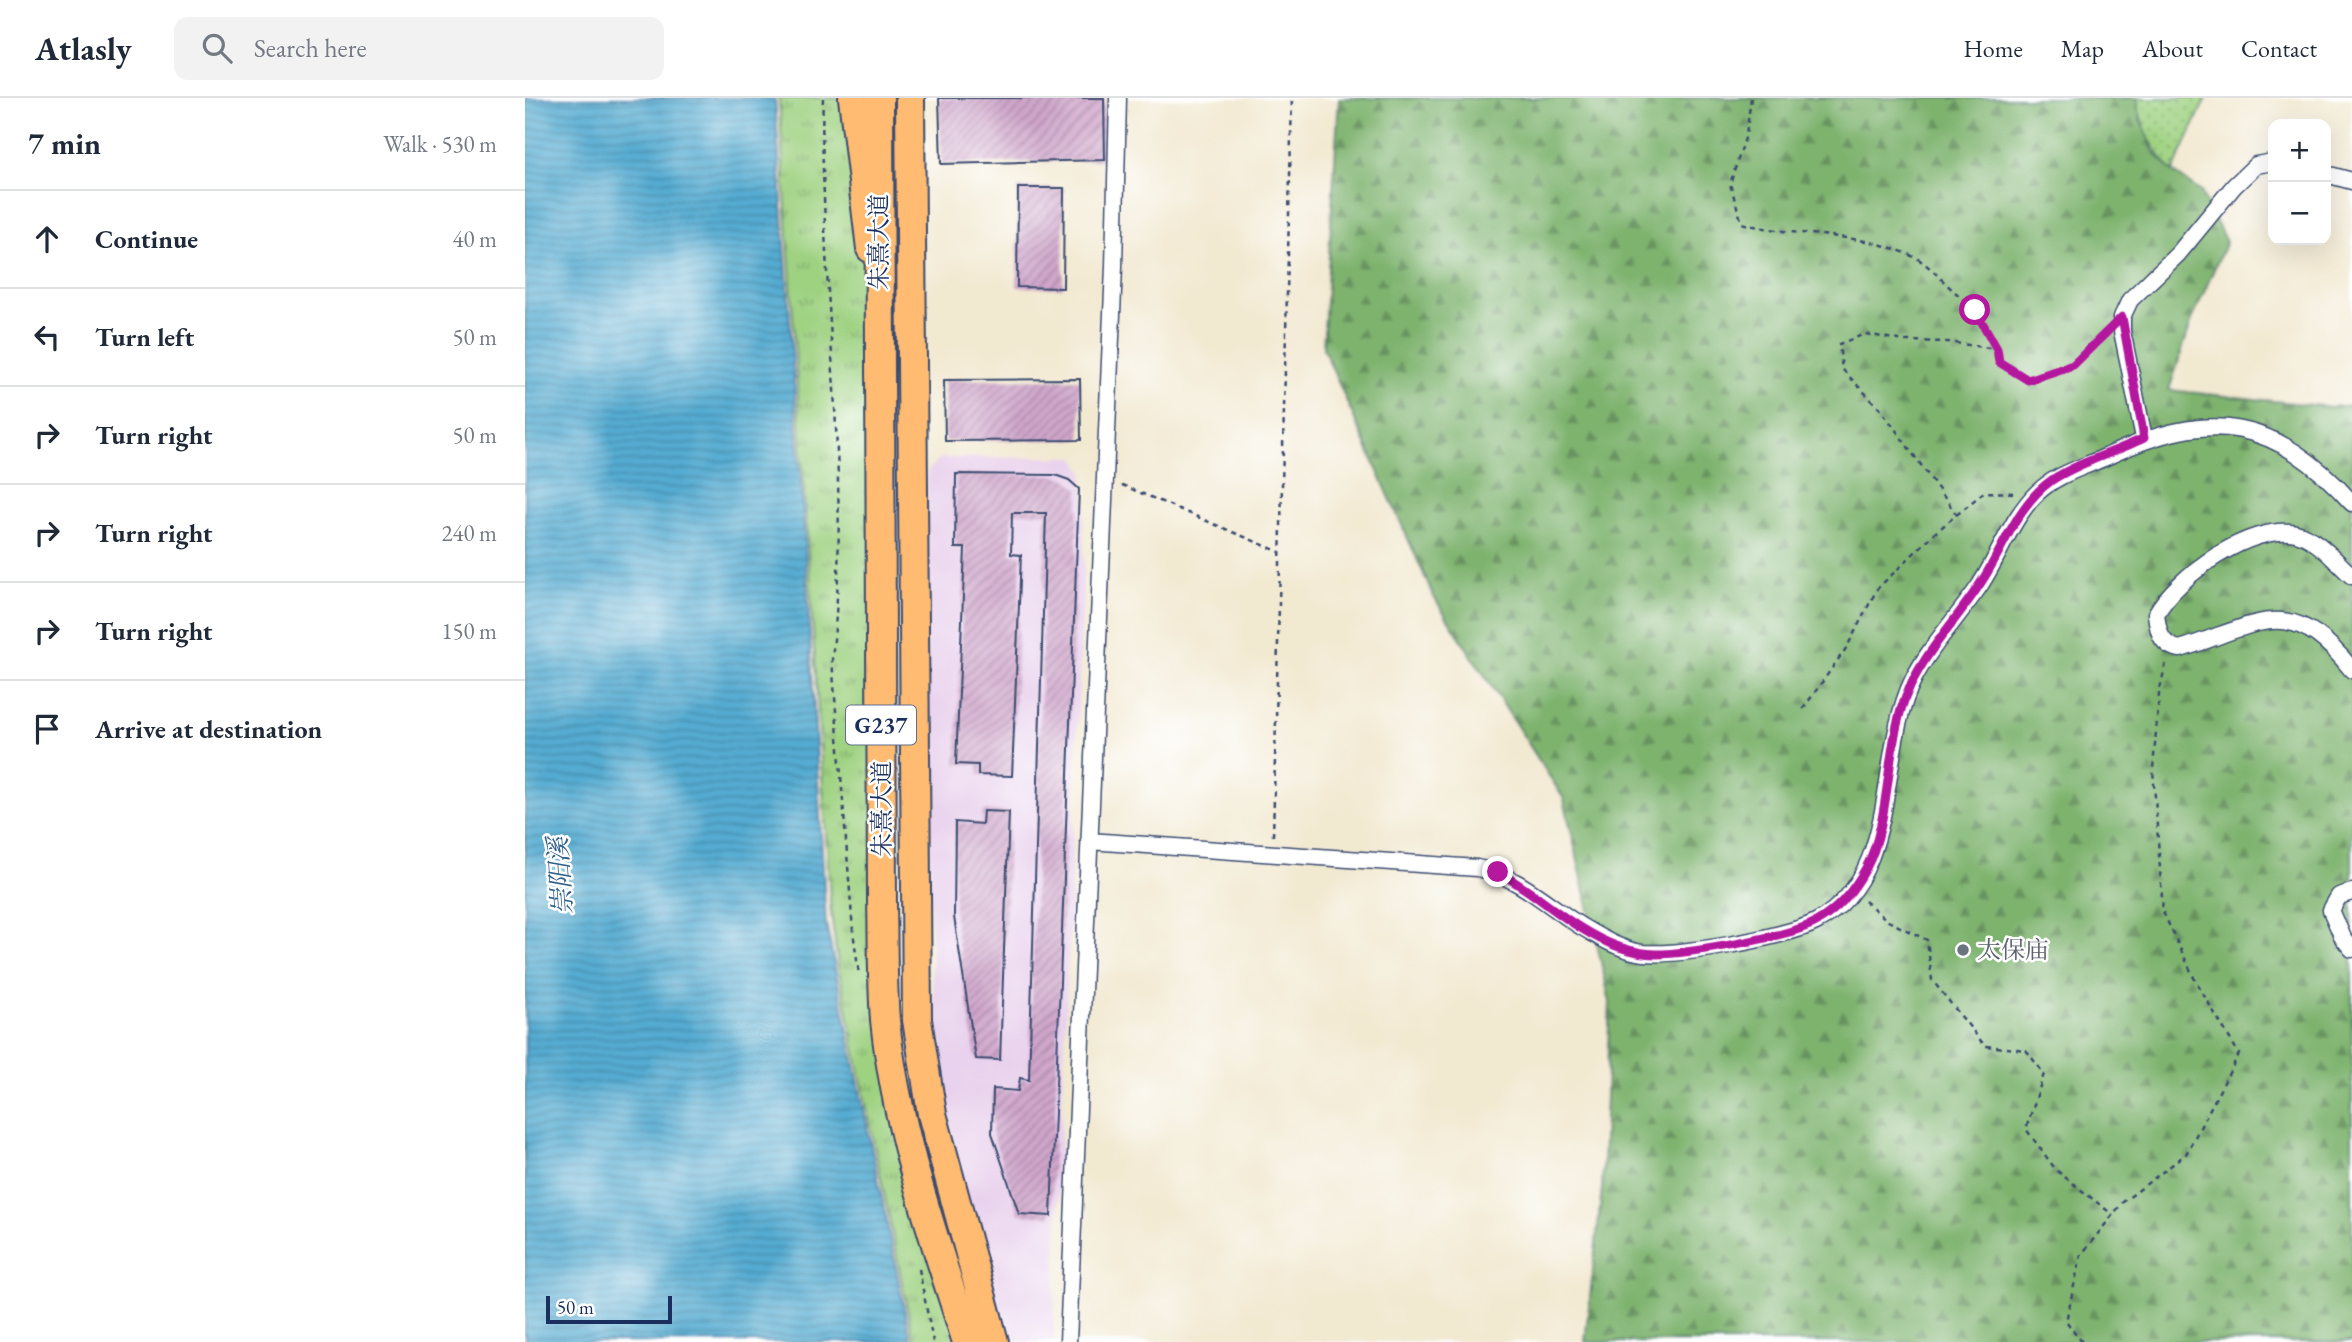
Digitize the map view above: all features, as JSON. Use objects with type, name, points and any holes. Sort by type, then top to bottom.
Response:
[{"type":"highway","name":"朱熹大道","points":[[879,98],[885,1020],[904,1125],[937,1250],[967,1342]]},
{"type":"highway","name":"朱熹大道","points":[[910,98],[917,1020],[932,1114],[994,1342]]},
{"type":"main road","points":[[853,110],[880,327]]},
{"type":"street","points":[[1068,1342],[1105,477],[1118,98]]},
{"type":"street","points":[[2144,438],[2122,317],[2130,300],[2186,246],[2234,186],[2256,165],[2268,163]]},
{"type":"street","points":[[2331,175],[2352,181]]},
{"type":"street","points":[[1090,841],[1498,872],[1616,946],[1648,953],[1751,940],[1814,923],[1836,909],[1852,890],[1867,867],[1876,841],[1897,725],[1914,677],[1982,582],[2019,515],[2037,493],[2054,479],[2144,438],[2178,429],[2232,428],[2269,437],[2304,456],[2352,503]]},
{"type":"street","points":[[2352,576],[2316,544],[2299,534],[2271,533],[2232,546],[2208,563],[2160,606],[2156,614],[2162,639],[2169,647],[2180,649],[2271,618],[2297,622],[2342,657],[2352,670]]},
{"type":"street","points":[[2352,892],[2339,896],[2331,910],[2343,938],[2352,949]]},
{"type":"path","points":[[824,98],[827,258],[838,458],[836,624],[832,659],[852,917],[861,984]]},
{"type":"path","points":[[1272,854],[1292,98]]},
{"type":"path","points":[[1751,98],[1746,135],[1730,184],[1742,223],[1775,233],[1842,235],[1916,257],[1975,310],[1997,349],[1999,362],[2028,380],[2073,365],[2122,317]]},
{"type":"path","points":[[1957,514],[1882,411],[1842,369],[1839,344],[1865,334],[1905,341],[1948,342],[1997,349]]},
{"type":"path","points":[[1105,477],[1280,552]]},
{"type":"path","points":[[1803,709],[1847,647],[1877,589],[1957,514],[1984,492],[2037,493]]},
{"type":"path","points":[[2082,1342],[2066,1321],[2081,1255],[2123,1202],[2186,1154],[2239,1054],[2196,982],[2163,912],[2153,769],[2159,694],[2169,647]]},
{"type":"path","points":[[1852,890],[1888,921],[1927,940],[1932,980],[1985,1046],[2027,1050],[2044,1074],[2026,1129],[2056,1170],[2113,1215]]},
{"type":"path","points":[[916,1260],[933,1342]]},
{"type":"shaded area","points":[[1074,457],[1084,472],[1084,557],[1053,1342],[1006,1342],[965,1198],[941,1074],[932,976],[925,564],[928,470],[941,458]]},
{"type":"green space","points":[[779,98],[865,98],[882,1036],[960,1342],[914,1342],[838,965],[831,913]]},
{"type":"green space","points":[[1339,98],[2136,98],[2140,119],[2154,152],[2173,172],[2201,192],[2226,242],[2193,317],[2169,390],[2331,407],[2352,405],[2352,1342],[1585,1342],[1602,1189],[1610,1002],[1564,799],[1434,597],[1323,348]]},
{"type":"green space","points":[[2136,98],[2206,98],[2173,172],[2149,138]]},
{"type":"water","name":"崇阳溪","points":[[525,98],[775,98],[804,529],[826,923],[911,1342],[525,1342]]},
{"type":"building","points":[[939,98],[1104,98],[1105,160],[941,164]]},
{"type":"building","points":[[1018,188],[1064,188],[1063,288],[1017,287]]},
{"type":"building","points":[[1080,379],[1081,440],[945,441],[944,380]]},
{"type":"building","points":[[956,474],[1055,475],[1069,480],[1079,489],[1051,1216],[1019,1214],[992,1133],[993,1089],[1018,1091],[1020,1078],[1029,1080],[1046,513],[1012,513],[1011,554],[1021,555],[1012,776],[978,775],[978,765],[956,764],[965,548],[955,548]]},
{"type":"building","points":[[983,811],[1009,812],[1000,1060],[976,1059],[954,917],[955,822],[982,824]]},
{"type":"place","name":"太保庙","points":[[1963,950]]},
{"type":"route","points":[[1498,872],[1616,946],[1639,953],[1658,954],[1751,940],[1814,923],[1836,909],[1867,867],[1876,841],[1897,725],[1914,677],[1982,582],[2019,515],[2037,493],[2054,479],[2144,438],[2122,331],[2122,317],[2073,365],[2028,380],[1999,362],[1997,349],[1975,310]]}]
